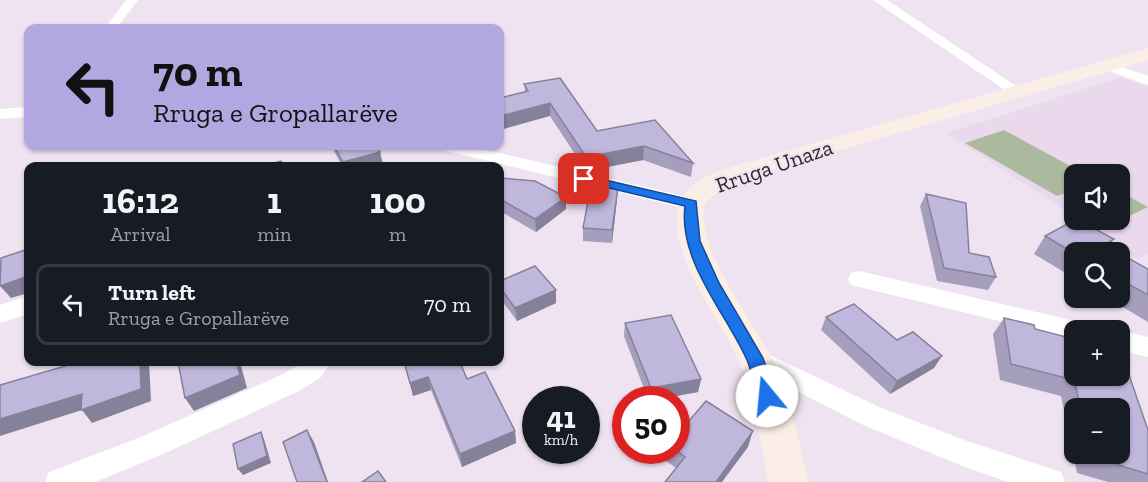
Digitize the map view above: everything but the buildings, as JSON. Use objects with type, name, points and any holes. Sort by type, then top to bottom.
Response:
[{"type":"main road","name":"Rruga Unaza","points":[[788,482],[773,415],[755,358],[711,283],[694,241],[690,219],[692,204],[700,193],[742,172],[1148,54]]},
{"type":"street","points":[[114,24],[132,0]]},
{"type":"street","points":[[879,0],[1017,92]]},
{"type":"street","points":[[1107,66],[1148,81]]},
{"type":"street","points":[[0,114],[24,112]]},
{"type":"street","points":[[463,150],[692,204]]},
{"type":"street","points":[[462,162],[477,154]]},
{"type":"street","points":[[859,279],[1064,327]]},
{"type":"street","points":[[0,314],[24,306]]},
{"type":"street","points":[[1130,343],[1148,347]]},
{"type":"street","points":[[755,358],[871,416],[965,454],[1050,482]]},
{"type":"street","points":[[60,482],[151,446],[290,383],[315,366]]},
{"type":"shaded area","points":[[1121,77],[1148,87],[1148,254],[1138,259],[1130,254],[1130,242],[1112,242],[1094,230],[1130,230],[1130,164],[1064,164],[1064,210],[947,133]]},
{"type":"green space","points":[[1004,130],[1067,164],[1064,164],[1064,194],[1057,196],[965,143]]},
{"type":"green space","points":[[1130,197],[1148,207],[1130,216]]},
{"type":"route","points":[[584,179],[692,204],[690,219],[694,241],[711,283],[755,358],[767,396]]}]
